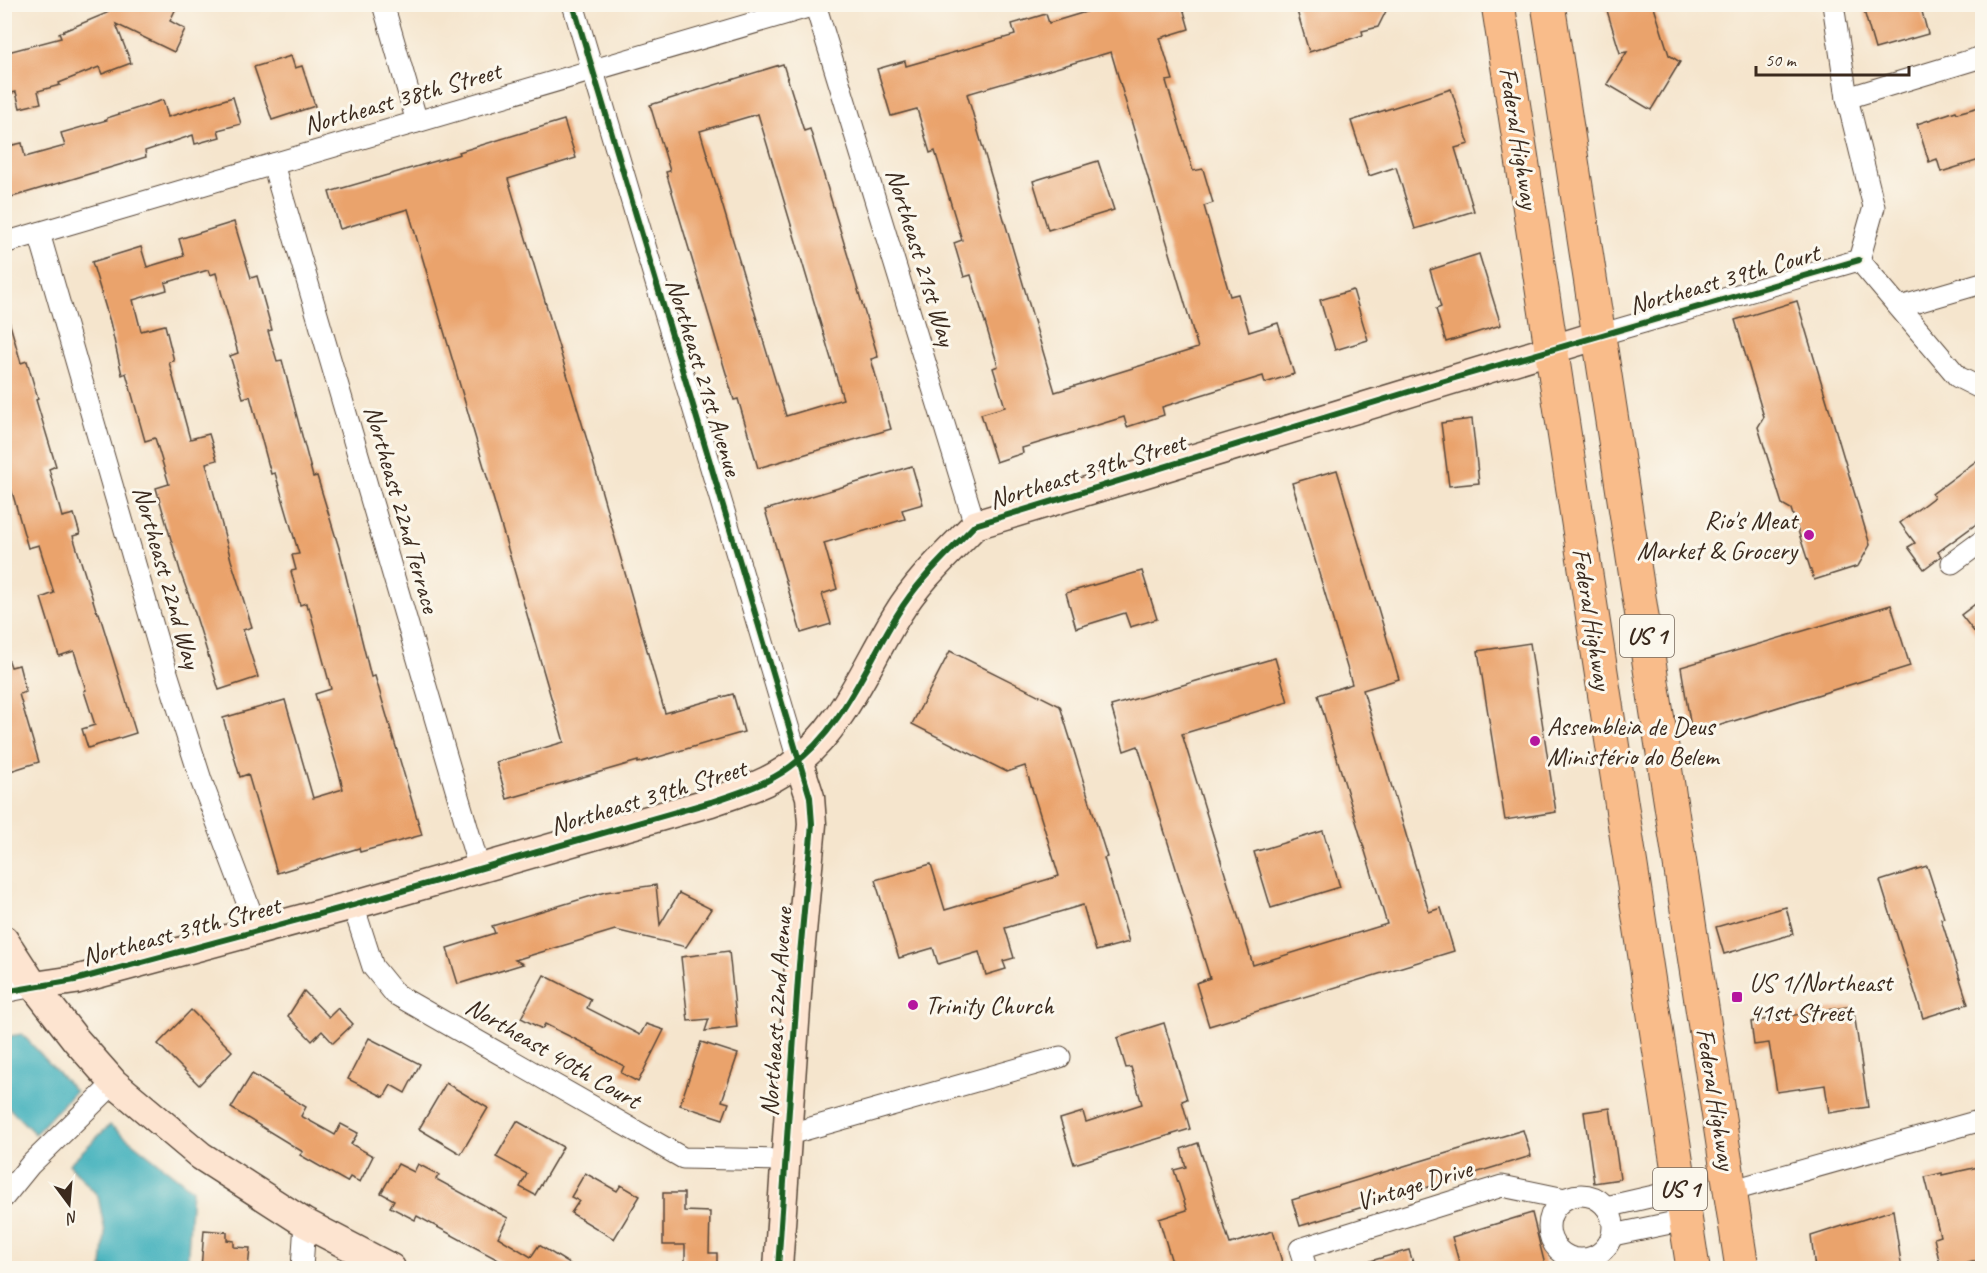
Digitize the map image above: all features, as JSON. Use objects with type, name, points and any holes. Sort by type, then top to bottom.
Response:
[{"type":"main road","name":"Federal Highway","points":[[1498,4],[1693,1269]]},
{"type":"main road","name":"Federal Highway","points":[[1548,4],[1742,1269]]},
{"type":"main road","points":[[1668,1110],[1696,1159],[1730,1191]]},
{"type":"main road","points":[[1683,1205],[1708,1218],[1736,1269]]},
{"type":"street","points":[[383,4],[417,122]]},
{"type":"street","name":"Northeast 21st Avenue","points":[[573,4],[798,760]]},
{"type":"street","points":[[1833,4],[1847,98],[1874,207],[1859,260],[1958,377],[1983,389]]},
{"type":"street","name":"Northeast 38th Street","points":[[4,243],[815,5]]},
{"type":"street","name":"Northeast 21st Way","points":[[815,5],[975,525]]},
{"type":"street","points":[[1847,98],[1983,57]]},
{"type":"street","name":"Northeast 22nd Terrace","points":[[273,164],[479,868]]},
{"type":"street","name":"Northeast 22nd Way","points":[[39,233],[161,654],[201,780],[258,931]]},
{"type":"street","name":"Northeast 39th Court","points":[[1599,335],[1859,260]]},
{"type":"street","points":[[1900,307],[1983,283]]},
{"type":"street","name":"Northeast 39th Street","points":[[4,992],[75,980],[353,905],[711,802],[758,785],[790,768],[817,744],[840,715],[897,615],[917,586],[975,525],[1599,335]]},
{"type":"street","points":[[1952,563],[1983,541]]},
{"type":"street","name":"Northeast 22nd Avenue","points":[[778,1269],[785,1148],[812,824],[810,796],[798,760]]},
{"type":"street","name":"Northeast 40th Court","points":[[353,905],[373,967],[395,994],[683,1158],[785,1148],[1060,1057]]},
{"type":"street","points":[[4,940],[34,986],[76,1040],[104,1093],[305,1223],[391,1269]]},
{"type":"street","points":[[4,1197],[42,1153],[104,1093]]},
{"type":"street","points":[[1730,1191],[1983,1120]]},
{"type":"street","name":"Vintage Drive","points":[[1306,1269],[1300,1249],[1502,1186],[1565,1199]]},
{"type":"street","points":[[1574,1196],[1592,1196],[1606,1207],[1614,1225],[1609,1244],[1602,1251],[1585,1264],[1564,1254],[1556,1247],[1549,1226],[1551,1216],[1565,1199],[1574,1196]]},
{"type":"street","points":[[1606,1207],[1683,1205]]},
{"type":"street","points":[[1612,1234],[1683,1205]]},
{"type":"street","points":[[302,1269],[305,1223]]},
{"type":"water","points":[[22,1034],[75,1091],[35,1134],[5,1104],[5,1037]]},
{"type":"water","points":[[110,1125],[192,1189],[187,1268],[102,1268],[105,1232],[98,1196],[69,1164]]},
{"type":"building","points":[[112,4],[178,4],[170,21],[185,29],[174,52],[116,24],[131,63],[102,74],[99,67],[59,83],[60,85],[38,91],[41,103],[20,108],[16,92],[4,95],[4,53],[61,38],[59,33],[107,13]]},
{"type":"building","points":[[1112,4],[1182,4],[1189,29],[1160,38],[1173,80],[1166,81],[1193,171],[1203,169],[1213,203],[1204,206],[1230,296],[1238,294],[1249,332],[1278,323],[1294,374],[1265,383],[1263,376],[1162,407],[1164,415],[1127,427],[1124,417],[1022,448],[1023,453],[996,462],[981,414],[1005,407],[993,368],[998,366],[971,275],[964,277],[954,243],[962,240],[935,151],[930,153],[917,109],[891,116],[877,69],[905,61],[906,66],[1015,35],[1012,24],[1046,14],[1049,23]],"holes":[[[1111,52],[1198,348],[1055,392],[967,94]]]},
{"type":"building","points":[[1295,4],[1374,4],[1386,11],[1378,27],[1362,31],[1363,35],[1309,52]]},
{"type":"building","points":[[1605,4],[1653,4],[1669,55],[1680,62],[1651,110],[1607,84],[1627,52],[1620,53]]},
{"type":"building","points":[[1862,4],[1920,4],[1928,34],[1875,49]]},
{"type":"building","points":[[291,56],[295,68],[302,66],[315,106],[272,120],[254,67]]},
{"type":"building","points":[[783,64],[804,131],[810,129],[878,357],[871,359],[891,429],[758,468],[738,399],[734,400],[666,172],[670,171],[650,105]],"holes":[[[758,114],[843,399],[786,416],[700,131]]]},
{"type":"building","points":[[1451,89],[1469,144],[1455,148],[1474,211],[1415,229],[1396,167],[1369,176],[1351,121]]},
{"type":"building","points":[[233,97],[241,124],[218,130],[220,137],[195,144],[193,135],[145,151],[146,157],[12,197],[9,183],[4,184],[4,147],[22,143],[25,157],[65,146],[61,133],[163,100],[168,117]]},
{"type":"building","points":[[1983,106],[1983,159],[1941,172],[1937,159],[1929,162],[1917,124],[1956,111],[1957,113]]},
{"type":"building","points":[[564,120],[576,158],[508,179],[587,440],[665,713],[733,694],[744,732],[507,799],[496,762],[564,742],[490,487],[408,209],[340,229],[329,192],[460,154],[459,152]]},
{"type":"building","points":[[1098,161],[1114,210],[1048,230],[1033,181]]},
{"type":"building","points":[[234,222],[251,278],[257,276],[272,330],[268,331],[277,361],[282,360],[313,477],[317,476],[339,548],[371,677],[375,676],[422,835],[360,852],[359,848],[277,873],[248,774],[240,777],[223,718],[285,700],[313,798],[343,789],[315,694],[331,689],[309,607],[307,608],[306,603],[300,605],[291,571],[296,570],[292,555],[299,554],[275,473],[271,474],[250,396],[243,398],[230,356],[238,353],[216,273],[210,275],[208,270],[165,283],[167,290],[133,300],[141,331],[165,325],[174,361],[169,362],[190,439],[209,434],[217,460],[206,463],[231,560],[252,627],[243,630],[258,677],[219,690],[156,488],[169,484],[155,438],[145,441],[126,373],[122,375],[110,322],[92,262],[141,247],[147,267],[184,256],[179,239]]},
{"type":"building","points":[[1479,254],[1501,325],[1446,342],[1436,309],[1441,307],[1430,270]]},
{"type":"building","points":[[1353,290],[1368,340],[1335,350],[1320,300]]},
{"type":"building","points":[[1797,301],[1870,545],[1858,566],[1814,580],[1791,509],[1782,504],[1758,427],[1764,417],[1735,320]]},
{"type":"building","points":[[4,321],[9,321],[21,363],[27,361],[56,466],[49,469],[62,517],[74,514],[80,534],[73,536],[136,733],[88,748],[82,729],[95,725],[74,651],[59,656],[41,598],[54,593],[39,545],[28,548],[9,481],[4,482]]},
{"type":"building","points":[[1472,419],[1479,483],[1449,486],[1441,423]]},
{"type":"building","points":[[1983,456],[1983,519],[1938,552],[1941,556],[1924,569],[1908,547],[1915,543],[1900,523],[1934,497],[1932,494]]},
{"type":"building","points":[[912,466],[923,504],[902,510],[905,519],[824,543],[837,589],[822,594],[831,624],[801,633],[765,510]]},
{"type":"building","points":[[1337,470],[1399,679],[1363,690],[1429,912],[1441,908],[1454,951],[1209,1026],[1196,983],[1210,978],[1138,746],[1124,751],[1111,706],[1275,658],[1288,702],[1182,734],[1253,965],[1387,924],[1318,695],[1352,684],[1292,483]]},
{"type":"building","points":[[1142,571],[1157,619],[1130,627],[1125,613],[1076,628],[1066,593]]},
{"type":"building","points":[[1983,598],[1983,643],[1961,615]]},
{"type":"building","points":[[1891,605],[1910,666],[1692,734],[1681,667]]},
{"type":"building","points":[[1530,643],[1556,812],[1505,820],[1478,651]]},
{"type":"building","points":[[950,651],[1060,706],[1107,857],[1104,858],[1129,942],[1096,951],[1083,905],[1005,928],[1014,958],[1003,961],[1006,969],[986,975],[979,952],[938,964],[933,948],[899,958],[875,880],[931,864],[945,910],[1059,876],[1025,766],[1007,772],[912,724]]},
{"type":"building","points":[[9,661],[11,667],[19,665],[26,692],[19,694],[39,762],[4,773],[4,662]]},
{"type":"building","points":[[1323,831],[1340,887],[1271,908],[1254,852]]},
{"type":"building","points":[[1927,866],[1968,1004],[1923,1018],[1880,881]]},
{"type":"building","points":[[656,885],[660,925],[679,893],[711,909],[686,947],[615,930],[515,960],[523,964],[458,984],[447,948],[495,933],[492,926],[605,892]]},
{"type":"building","points":[[1786,907],[1793,934],[1724,954],[1716,927]]},
{"type":"building","points":[[729,951],[737,1027],[705,1031],[709,1019],[688,1021],[681,957]]},
{"type":"building","points":[[544,975],[591,999],[587,1008],[640,1035],[646,1024],[664,1030],[638,1082],[621,1073],[624,1066],[595,1049],[545,1024],[542,1029],[521,1018]]},
{"type":"building","points":[[304,991],[329,1017],[338,1008],[353,1024],[333,1043],[322,1031],[312,1041],[288,1016]]},
{"type":"building","points":[[1853,1006],[1868,1107],[1829,1113],[1825,1085],[1777,1092],[1769,1043],[1754,1045],[1751,1022]]},
{"type":"building","points":[[191,1010],[232,1051],[199,1085],[158,1044]]},
{"type":"building","points":[[1164,1023],[1187,1099],[1182,1101],[1190,1129],[1074,1164],[1060,1119],[1083,1112],[1086,1122],[1142,1104],[1131,1067],[1126,1068],[1117,1038]]},
{"type":"building","points":[[369,1038],[420,1064],[405,1093],[391,1085],[384,1097],[348,1079]]},
{"type":"building","points":[[701,1042],[738,1054],[722,1101],[729,1103],[723,1119],[680,1105]]},
{"type":"building","points":[[252,1074],[306,1107],[301,1116],[335,1135],[341,1124],[358,1133],[351,1144],[373,1156],[360,1182],[350,1177],[347,1182],[300,1155],[303,1152],[231,1108]]},
{"type":"building","points":[[446,1083],[488,1108],[461,1154],[419,1129]]},
{"type":"building","points":[[1610,1108],[1620,1179],[1594,1183],[1584,1112]]},
{"type":"building","points":[[517,1121],[563,1147],[535,1195],[520,1187],[527,1174],[496,1157]]},
{"type":"building","points":[[1523,1130],[1531,1156],[1300,1226],[1292,1200]]},
{"type":"building","points":[[1198,1143],[1230,1244],[1273,1231],[1284,1269],[1174,1269],[1159,1219],[1187,1210],[1174,1170],[1186,1167],[1181,1149]]},
{"type":"building","points":[[398,1164],[414,1172],[418,1164],[439,1175],[436,1179],[508,1218],[498,1237],[531,1257],[539,1245],[578,1269],[500,1269],[504,1263],[417,1216],[415,1220],[390,1207],[394,1200],[381,1193]]},
{"type":"building","points":[[1983,1166],[1983,1259],[1957,1266],[1957,1269],[1941,1269],[1934,1238],[1940,1236],[1925,1177]]},
{"type":"building","points":[[585,1173],[617,1191],[621,1185],[640,1196],[614,1239],[571,1213],[579,1201],[571,1197]]},
{"type":"building","points":[[663,1193],[684,1193],[684,1211],[710,1212],[709,1253],[717,1253],[717,1269],[685,1269],[685,1245],[663,1245]]},
{"type":"building","points":[[1893,1210],[1902,1269],[1815,1269],[1811,1236]]},
{"type":"building","points":[[1532,1213],[1546,1269],[1461,1269],[1452,1237]]},
{"type":"building","points":[[204,1230],[227,1232],[227,1240],[234,1241],[234,1247],[250,1248],[248,1269],[201,1269]]},
{"type":"building","points":[[1409,1250],[1415,1269],[1361,1269],[1360,1264]]},
{"type":"cycle path","points":[[573,4],[810,797],[812,824],[799,965],[778,1268]]},
{"type":"cycle path","points":[[4,992],[75,980],[353,905],[711,802],[752,788],[790,767],[824,735],[851,697],[905,602],[933,568],[975,525],[1431,385],[1859,260]]},
{"type":"place","name":"Rio's Meat Market & Grocery","points":[[1809,535]]},
{"type":"place","name":"Assembleia de Deus Ministério do Belem","points":[[1535,741]]},
{"type":"place","name":"US 1/Northeast 41st Street","points":[[1737,997]]},
{"type":"place","name":"Trinity Church","points":[[913,1005]]}]
